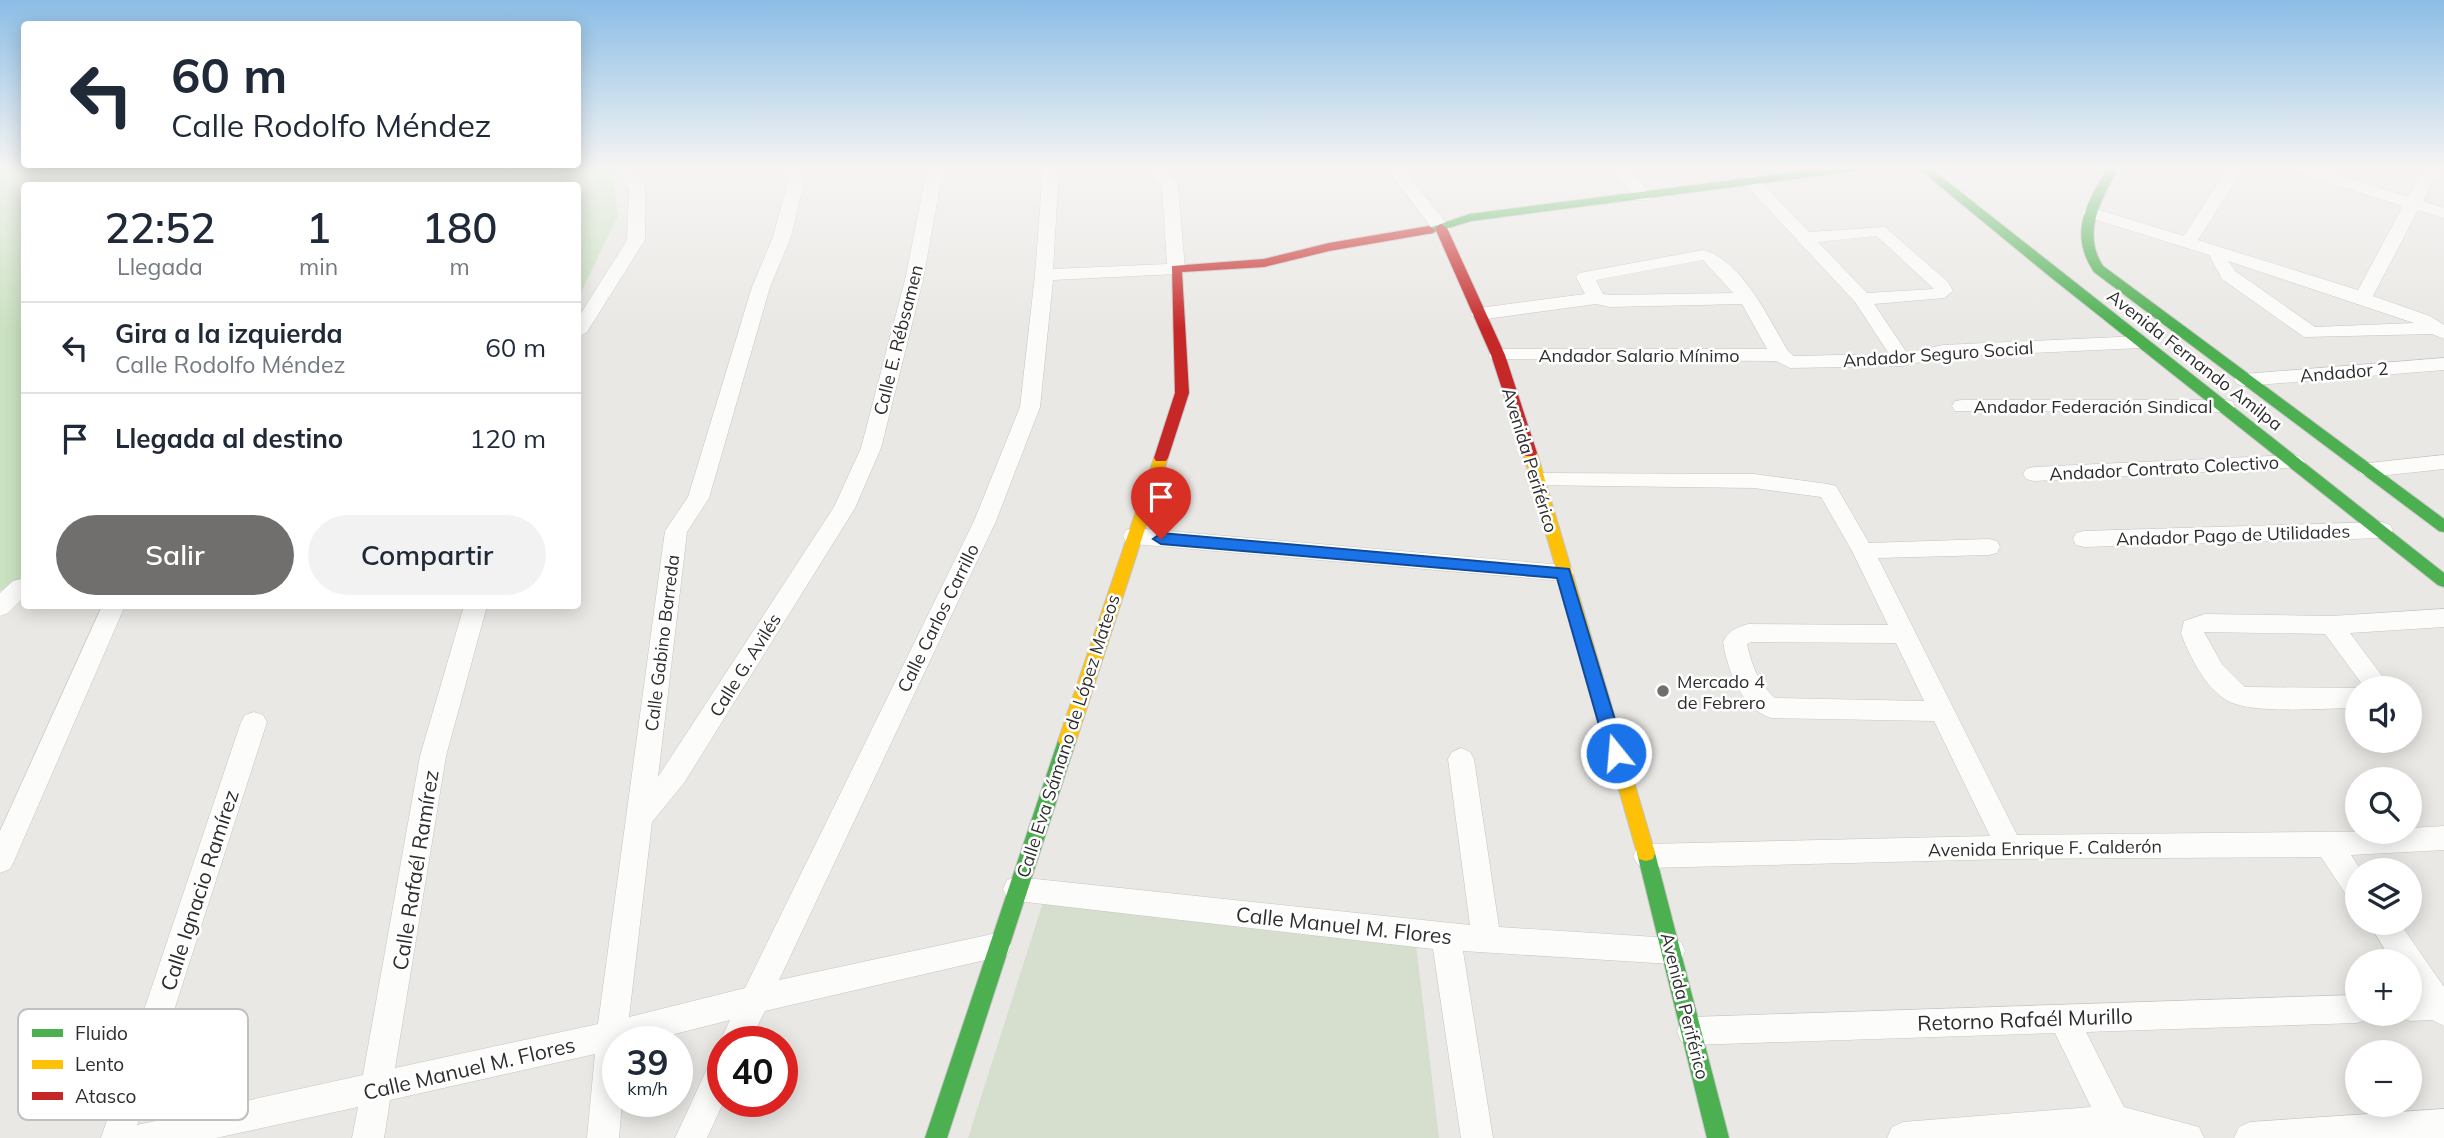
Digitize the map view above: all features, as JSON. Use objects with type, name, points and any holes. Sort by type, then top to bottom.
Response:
[{"type":"street","points":[[581,327],[636,240],[637,221]]},
{"type":"street","name":"Calle Gabino Barreda","points":[[613,1026],[676,531],[698,498],[761,287],[786,221]]},
{"type":"street","name":"Calle E. Rébsamen","points":[[844,508],[871,448],[901,332],[924,221]]},
{"type":"street","name":"Calle Carlos Carrillo","points":[[743,1026],[979,534],[1013,454],[1030,407],[1048,221]]},
{"type":"street","name":"Calle Eva Sámano de López Mateos","points":[[936,1138],[1182,393],[1172,221]]},
{"type":"street","name":"Avenida Periférico","points":[[1436,221],[1498,355],[1538,480],[1647,856],[1718,1138]]},
{"type":"street","points":[[1044,275],[1264,263],[1329,247],[1441,228],[1461,221]]},
{"type":"street","points":[[1789,221],[1862,299],[1902,360]]},
{"type":"street","name":"Avenida Fernando Amilpa","points":[[1987,221],[2441,577]]},
{"type":"street","name":"Avenida Fernando Amilpa","points":[[2088,221],[2081,249],[2104,275],[2444,527]]},
{"type":"street","points":[[2120,221],[2363,298],[2441,330]]},
{"type":"street","points":[[2189,242],[2202,221]]},
{"type":"street","points":[[2363,298],[2403,221]]},
{"type":"street","points":[[1805,238],[1879,231],[1886,234],[1942,286],[1944,291],[1938,294],[1862,299]]},
{"type":"street","points":[[2010,240],[2054,252]]},
{"type":"street","points":[[2217,250],[2219,261],[2228,275],[2311,333],[2322,335],[2441,330]]},
{"type":"street","points":[[1596,298],[1585,276],[1694,254],[1711,257],[1748,298],[1780,355]]},
{"type":"street","points":[[2062,282],[2065,273],[2077,269],[2104,275]]},
{"type":"street","points":[[1479,314],[1596,298],[1610,301],[1748,298]]},
{"type":"street","name":"Andador Seguro Social","points":[[1780,355],[1790,362],[1902,360],[1943,351],[2141,342]]},
{"type":"street","name":"Andador Salario Mínimo","points":[[1498,355],[1780,355]]},
{"type":"street","name":"Andador 2","points":[[2244,380],[2444,364]]},
{"type":"street","name":"Andador Federación Sindical","points":[[1962,406],[2225,406]]},
{"type":"street","name":"Andador Contrato Colectivo","points":[[2034,474],[2294,462]]},
{"type":"street","points":[[2369,470],[2444,462]]},
{"type":"street","points":[[1538,480],[1754,481],[1828,491],[1863,551],[2009,848]]},
{"type":"street","name":"Calle G. Avilés","points":[[640,818],[675,775],[844,508]]},
{"type":"street","name":"Andador Pago de Utilidades","points":[[2084,539],[2382,530]]},
{"type":"street","points":[[1134,536],[1563,573]]},
{"type":"street","points":[[1863,551],[1989,547]]},
{"type":"street","points":[[0,598],[21,587]]},
{"type":"street","points":[[0,607],[21,588]]},
{"type":"street","points":[[0,861],[111,609]]},
{"type":"street","name":"Calle Rafaél Ramírez","points":[[368,1138],[379,1088],[433,756],[474,609]]},
{"type":"street","points":[[2345,698],[2253,698],[2236,694],[2223,683],[2190,632],[2197,624],[2205,623],[2331,625],[2444,618]]},
{"type":"street","points":[[2331,625],[2370,676]]},
{"type":"street","points":[[1903,634],[1748,633],[1737,638],[1735,642],[1755,695],[1771,708],[1942,711]]},
{"type":"street","name":"Calle Ignacio Ramírez","points":[[159,1009],[254,722]]},
{"type":"street","points":[[1461,760],[1486,939]]},
{"type":"street","name":"Avenida Enrique F. Calderón","points":[[1647,856],[2009,848],[2328,845],[2444,838]]},
{"type":"street","points":[[2328,845],[2345,870]]},
{"type":"street","name":"Calle Manuel M. Flores","points":[[1017,889],[1446,937],[1671,951]]},
{"type":"street","points":[[1446,937],[1477,1138]]},
{"type":"street","name":"Calle Manuel M. Flores","points":[[651,1026],[755,999],[998,947]]},
{"type":"street","points":[[2422,979],[2443,1008]]},
{"type":"street","points":[[2422,1007],[2443,1008]]},
{"type":"street","name":"Retorno Rafaél Murillo","points":[[1692,1031],[2345,1009]]},
{"type":"street","points":[[2063,1017],[2115,1121]]},
{"type":"street","name":"Calle Manuel M. Flores","points":[[248,1116],[602,1038]]},
{"type":"street","points":[[691,1138],[707,1104]]},
{"type":"street","name":"Calle Gabino Barreda","points":[[603,1138],[605,1117]]},
{"type":"street","name":"Calle Ignacio Ramírez","points":[[117,1138],[123,1120]]},
{"type":"street","name":"Calle Manuel M. Flores","points":[[144,1138],[229,1120]]},
{"type":"street","points":[[1903,1138],[2115,1121],[2188,1138]]},
{"type":"street","points":[[2250,1138],[2444,1125]]},
{"type":"green space","points":[[0,221],[21,221],[21,580],[0,591]]},
{"type":"green space","points":[[581,221],[616,221],[581,292]]},
{"type":"green space","points":[[1044,899],[1416,944],[1439,1138],[968,1138]]},
{"type":"traffic: fast","points":[[1429,230],[1459,221]]},
{"type":"traffic: fast","points":[[1988,221],[2444,581]]},
{"type":"traffic: fast","points":[[2088,221],[2087,244],[2090,257],[2098,269],[2444,527]]},
{"type":"traffic: fast","points":[[936,1138],[1067,741]]},
{"type":"traffic: fast","points":[[1646,853],[1718,1138]]},
{"type":"traffic: slow","points":[[1530,453],[1646,853]]},
{"type":"traffic: slow","points":[[1067,741],[1161,458]]},
{"type":"traffic: jam","points":[[1441,228],[1498,355],[1530,453]]},
{"type":"traffic: jam","points":[[1161,458],[1182,393],[1176,269],[1264,263],[1329,247],[1429,230]]},
{"type":"place","name":"Mercado 4 de Febrero","points":[[1663,691]]},
{"type":"route","points":[[1161,539],[1563,573],[1616,753]]}]
